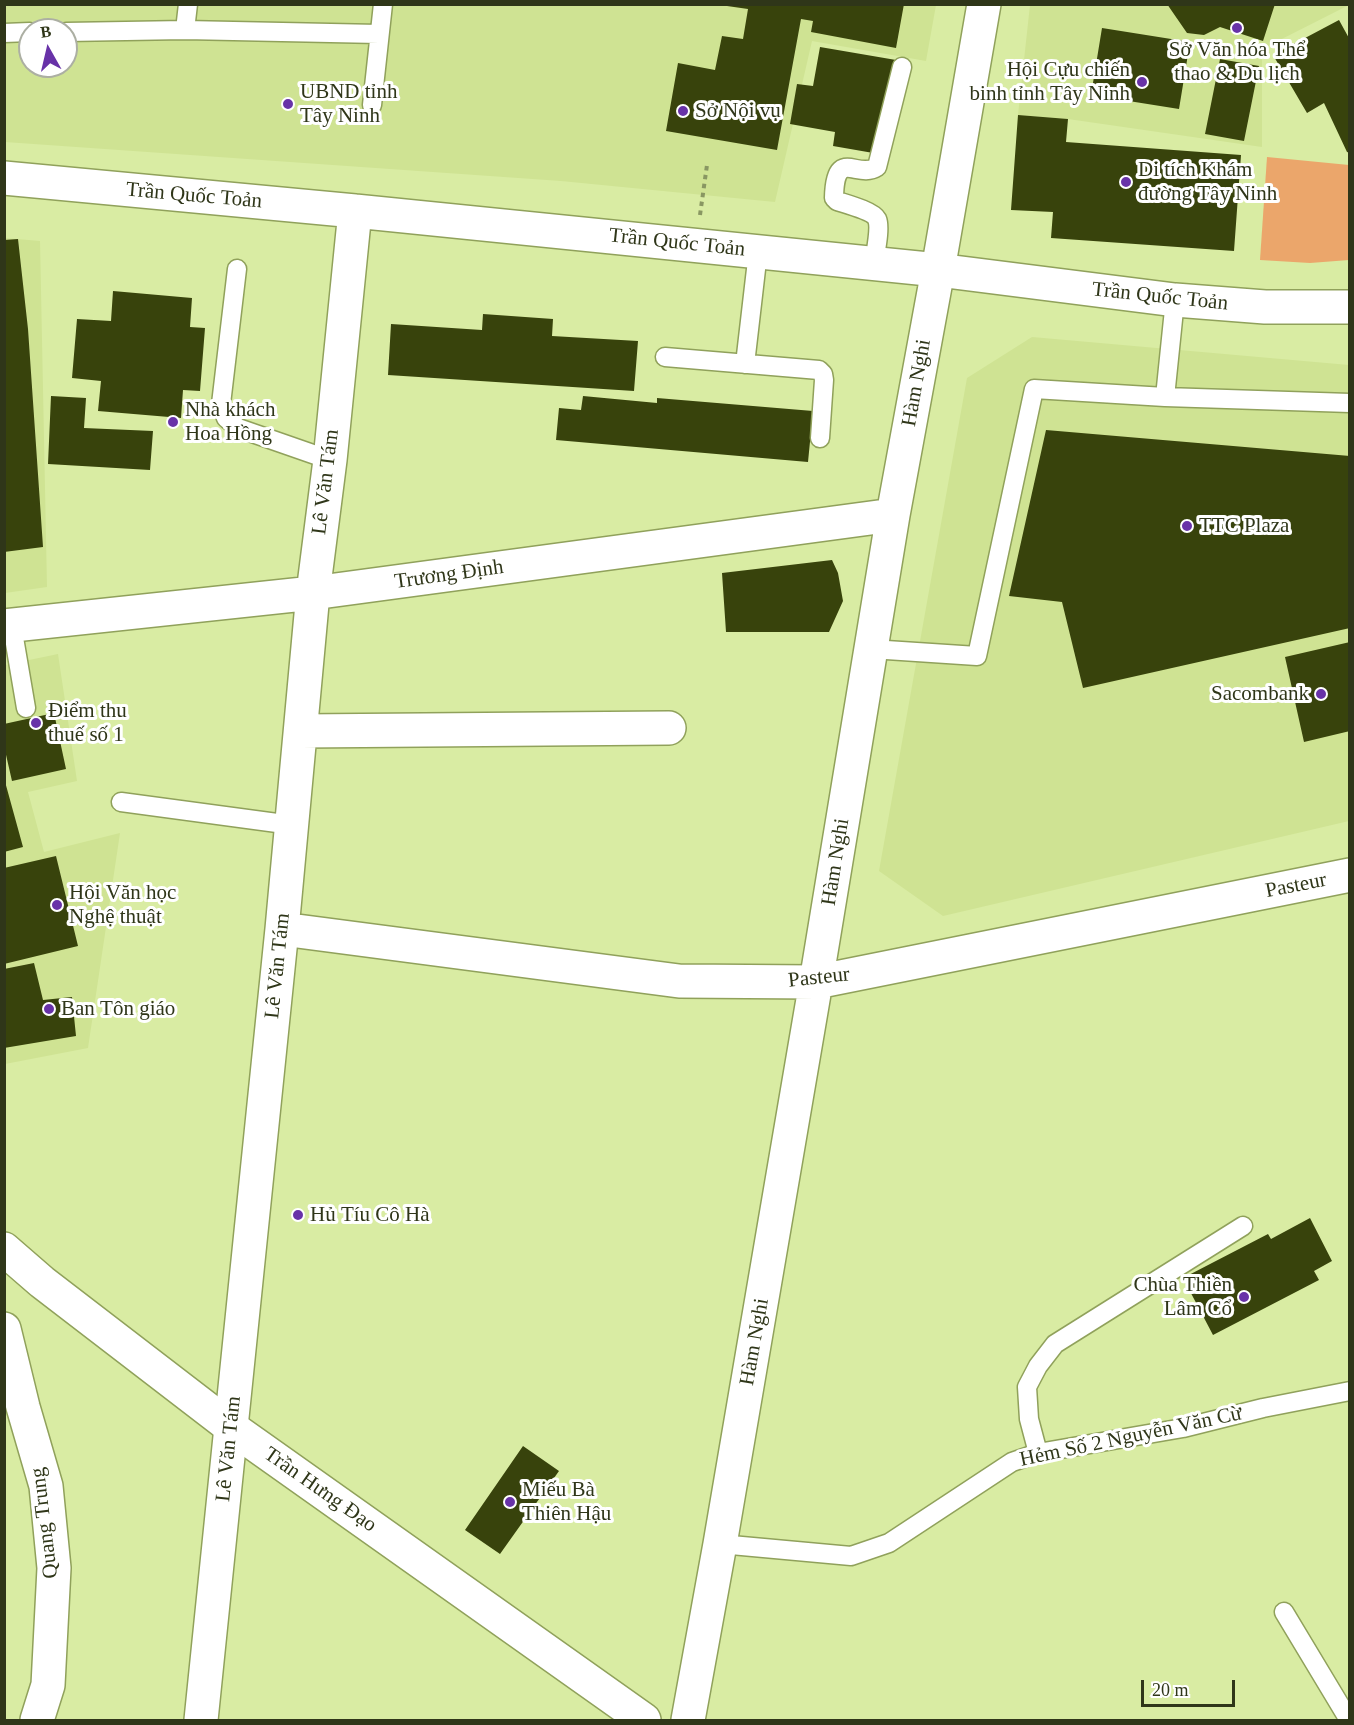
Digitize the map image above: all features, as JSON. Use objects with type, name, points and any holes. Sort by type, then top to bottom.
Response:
[{"type":"street","name":"Hàm Nghi","points":[[688,1720],[816,982],[893,515],[984,4]]},
{"type":"street","name":"Trần Quốc Toản","points":[[4,178],[938,270],[1175,300],[1265,306],[1350,307]]},
{"type":"street","name":"Lê Văn Tám","points":[[201,1720],[282,929],[313,594],[330,460],[355,211]]},
{"type":"street","name":"Trương Định","points":[[8,626],[313,594],[893,515]]},
{"type":"street","points":[[301,731],[669,728]]},
{"type":"street","name":"Pasteur","points":[[282,929],[679,981],[816,982],[1350,876]]},
{"type":"street","name":"Trần Hưng Đạo","points":[[4,1249],[42,1282],[232,1428],[644,1720]]},
{"type":"street","name":"Quang Trung","points":[[4,1329],[23,1407],[46,1486],[54,1568],[48,1686],[37,1720]]},
{"type":"lane","points":[[185,30],[188,4]]},
{"type":"lane","points":[[372,105],[383,4]]},
{"type":"lane","points":[[78,32],[185,30],[380,34]]},
{"type":"lane","points":[[874,264],[877,219],[873,214],[837,201],[834,194],[838,173],[842,169],[848,167],[873,170],[877,167],[902,67]]},
{"type":"lane","points":[[745,364],[758,252]]},
{"type":"lane","points":[[237,269],[221,404],[226,418],[237,428],[330,460]]},
{"type":"lane","points":[[1165,397],[1175,300]]},
{"type":"lane","points":[[665,357],[819,370],[823,374],[820,438]]},
{"type":"lane","points":[[871,649],[977,657],[1034,389],[1165,397],[1350,403]]},
{"type":"lane","points":[[8,626],[26,708]]},
{"type":"lane","points":[[121,802],[292,825]]},
{"type":"lane","points":[[1038,1453],[1029,1419],[1027,1387],[1038,1366],[1055,1344],[1243,1226]]},
{"type":"lane","name":"Hẻm Số 2 Nguyễn Văn Cừ","points":[[720,1544],[851,1556],[889,1543],[1012,1462],[1038,1453],[1183,1428],[1263,1408],[1350,1391]]},
{"type":"lane","points":[[1284,1612],[1349,1720]]},
{"type":"path","points":[[696,245],[707,165]]},
{"type":"shaded area","name":"UBND tỉnh Tây Ninh","points":[[4,5],[936,5],[926,61],[812,41],[775,202],[561,181],[5,142]]},
{"type":"shaded area","name":"Hội Cựu chiến binh tỉnh Tây Ninh","points":[[1030,5],[1349,5],[1262,49],[1262,147],[1068,119],[1018,115]]},
{"type":"shaded area","points":[[1267,157],[1349,165],[1349,260],[1310,263],[1260,260]]},
{"type":"shaded area","points":[[5,238],[40,241],[47,587],[5,593]]},
{"type":"shaded area","name":"TTC Plaza","points":[[1032,337],[1349,365],[1349,821],[943,916],[879,871],[967,378]]},
{"type":"shaded area","points":[[58,654],[77,781],[28,792],[44,852],[120,833],[88,1048],[5,1064],[5,665]]},
{"type":"building","points":[[727,4],[904,4],[896,48],[811,32],[813,21],[801,19],[777,150],[666,131],[678,63],[715,70],[722,36],[743,39],[748,9],[727,6]]},
{"type":"building","points":[[1167,4],[1275,4],[1263,41],[1220,27],[1204,35],[1187,33]]},
{"type":"building","points":[[1339,20],[1350,40],[1350,153],[1347,152],[1324,103],[1307,113],[1273,55]]},
{"type":"building","points":[[1102,28],[1190,42],[1179,109],[1091,95]]},
{"type":"building","points":[[820,47],[896,60],[879,154],[833,146],[835,132],[790,124],[797,84],[813,86]]},
{"type":"building","points":[[1220,59],[1259,66],[1244,141],[1205,134]]},
{"type":"building","name":"Di tích Khám đường Tây Ninh","points":[[1018,115],[1068,119],[1066,142],[1241,155],[1234,251],[1051,238],[1053,212],[1011,210]]},
{"type":"building","points":[[18,239],[28,329],[43,547],[4,552],[4,240]]},
{"type":"building","points":[[113,291],[192,298],[190,327],[205,328],[200,391],[183,390],[181,418],[98,411],[101,381],[72,378],[77,319],[111,321]]},
{"type":"building","points":[[483,314],[553,319],[552,336],[638,341],[634,391],[388,375],[391,324],[482,330]]},
{"type":"building","points":[[51,396],[86,398],[84,428],[153,431],[150,470],[48,464]]},
{"type":"building","points":[[583,396],[657,403],[657,398],[813,411],[808,462],[556,440],[559,408],[581,410]]},
{"type":"building","name":"TTC Plaza","points":[[1046,430],[1350,456],[1350,628],[1083,688],[1062,602],[1009,596]]},
{"type":"building","points":[[832,560],[838,573],[843,601],[829,632],[726,632],[722,573]]},
{"type":"building","name":"Sacombank","points":[[1350,642],[1350,731],[1304,742],[1285,657]]},
{"type":"building","points":[[54,713],[66,769],[12,781],[4,746],[4,724]]},
{"type":"building","points":[[4,778],[23,847],[4,852]]},
{"type":"building","points":[[56,856],[78,946],[4,964],[4,868]]},
{"type":"building","points":[[34,963],[43,1000],[72,997],[76,1036],[4,1048],[4,969]]},
{"type":"building","points":[[1310,1218],[1332,1261],[1314,1271],[1319,1280],[1213,1335],[1183,1278],[1268,1234],[1271,1239]]},
{"type":"building","points":[[523,1446],[559,1471],[500,1554],[465,1530]]},
{"type":"place","name":"Sở Văn hóa Thể thao & Du lịch","points":[[1237,28]]},
{"type":"place","name":"Hội Cựu chiến binh tỉnh Tây Ninh","points":[[1142,82]]},
{"type":"place","name":"UBND tỉnh Tây Ninh","points":[[288,104]]},
{"type":"place","name":"Sở Nội vụ","points":[[683,111]]},
{"type":"place","name":"Di tích Khám đường Tây Ninh","points":[[1126,182]]},
{"type":"place","name":"Nhà khách Hoa Hồng","points":[[173,422]]},
{"type":"place","name":"TTC Plaza","points":[[1187,526]]},
{"type":"place","name":"Sacombank","points":[[1321,694]]},
{"type":"place","name":"Điểm thu thuế số 1","points":[[36,723]]},
{"type":"place","name":"Hội Văn học Nghệ thuật","points":[[57,905]]},
{"type":"place","name":"Ban Tôn giáo","points":[[49,1009]]},
{"type":"place","name":"Hủ Tíu Cô Hà","points":[[298,1215]]},
{"type":"place","name":"Chùa Thiền Lâm Cổ","points":[[1244,1297]]},
{"type":"place","name":"Miếu Bà Thiên Hậu","points":[[510,1502]]}]
